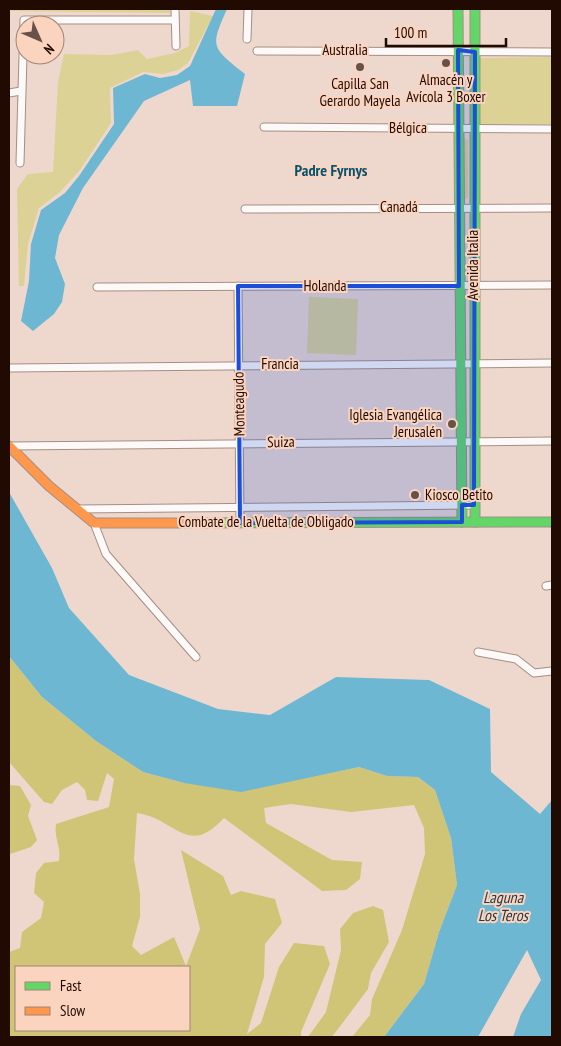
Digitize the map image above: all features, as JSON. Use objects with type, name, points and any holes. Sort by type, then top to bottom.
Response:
[{"type":"main road","name":"Avenida Italia","points":[[458,9],[462,522]]},
{"type":"main road","name":"Avenida Italia","points":[[475,9],[473,286],[475,522]]},
{"type":"main road","points":[[9,446],[50,486],[94,523]]},
{"type":"main road","name":"Combate de la Vuelta de Obligado","points":[[94,523],[552,522]]},
{"type":"street","points":[[175,9],[176,46]]},
{"type":"street","points":[[247,39],[248,9]]},
{"type":"street","points":[[20,163],[24,20],[175,20]]},
{"type":"street","name":"Australia","points":[[257,51],[458,50],[475,52],[552,52]]},
{"type":"street","points":[[9,93],[21,91]]},
{"type":"street","name":"Bélgica","points":[[264,127],[552,129]]},
{"type":"street","name":"Canadá","points":[[246,208],[552,208]]},
{"type":"street","name":"Holanda","points":[[97,287],[552,285]]},
{"type":"street","name":"Monteagudo","points":[[238,286],[240,522]]},
{"type":"street","name":"Francia","points":[[9,368],[473,362],[552,363]]},
{"type":"street","name":"Suiza","points":[[9,446],[461,440],[552,441]]},
{"type":"street","points":[[78,509],[474,505]]},
{"type":"street","points":[[94,523],[106,554],[196,657]]},
{"type":"street","points":[[478,652],[516,659],[534,673],[552,671]]},
{"type":"highlighted area","points":[[458,50],[475,52],[474,505],[462,505],[462,522],[240,523],[238,286],[459,286]]},
{"type":"shaded area","points":[[11,9],[170,9],[170,13],[11,11]]},
{"type":"shaded area","points":[[190,11],[213,16],[188,63],[178,70],[163,74],[143,72],[110,88],[111,123],[80,170],[60,192],[39,208],[28,244],[24,286],[19,286],[17,189],[28,174],[53,172],[58,82],[62,65],[65,65],[65,54],[112,55],[138,50],[147,59],[175,53],[189,46]]},
{"type":"shaded area","points":[[552,57],[552,124],[478,124],[479,58]]},
{"type":"shaded area","points":[[464,138],[468,140],[468,198],[465,199]]},
{"type":"shaded area","points":[[309,297],[358,299],[356,355],[307,353]]},
{"type":"shaded area","points":[[9,656],[42,697],[96,741],[143,772],[184,783],[314,776],[359,767],[387,776],[418,777],[435,790],[451,838],[457,885],[439,932],[424,984],[384,1037],[352,1037],[370,1015],[372,999],[402,930],[425,854],[424,828],[414,805],[351,812],[291,804],[264,808],[266,823],[332,860],[362,862],[360,879],[346,890],[322,891],[224,818],[211,830],[200,835],[191,836],[151,817],[137,813],[134,859],[140,894],[140,917],[132,946],[141,955],[174,937],[186,966],[200,929],[181,850],[223,876],[231,895],[241,891],[275,899],[282,923],[265,944],[264,977],[247,1034],[261,1023],[279,967],[294,943],[324,946],[330,964],[301,1032],[301,1037],[9,1037],[9,952],[20,948],[22,932],[41,918],[44,902],[34,893],[36,873],[44,863],[59,861],[56,824],[109,807],[114,779],[107,773],[98,801],[87,800],[85,790],[77,782],[62,790],[52,804],[44,802],[9,762]]},
{"type":"shaded area","points":[[9,785],[20,786],[31,805],[28,816],[37,840],[31,847],[10,854],[9,860]]},
{"type":"shaded area","points":[[373,906],[383,910],[389,942],[371,973],[368,989],[332,1037],[308,1037],[326,1012],[341,950],[340,929],[353,913]]},
{"type":"water","points":[[216,9],[227,9],[218,31],[217,46],[225,58],[245,74],[237,106],[193,106],[190,80],[144,101],[83,188],[59,235],[55,258],[65,284],[62,302],[54,314],[33,331],[21,321],[29,281],[31,244],[41,210],[65,193],[79,176],[114,124],[113,88],[145,74],[160,78],[177,75],[190,66]]},
{"type":"water","name":"Laguna Los Teros","points":[[9,492],[52,568],[69,608],[129,675],[218,709],[270,715],[336,677],[429,680],[490,709],[491,772],[540,814],[552,800],[552,1037],[513,1037],[521,1014],[541,980],[527,950],[478,1037],[384,1037],[424,984],[439,932],[457,885],[451,838],[435,790],[418,777],[387,776],[359,767],[241,792],[184,783],[143,772],[96,741],[42,697],[9,656]]},
{"type":"traffic: fast","points":[[458,9],[462,522]]},
{"type":"traffic: fast","points":[[475,9],[475,522]]},
{"type":"traffic: fast","points":[[198,523],[552,522]]},
{"type":"traffic: slow","points":[[9,446],[49,486],[94,523],[198,523]]},
{"type":"place","name":"Almacén y Avícola 3 Boxer","points":[[446,63]]},
{"type":"place","name":"Capilla San Gerardo Mayela","points":[[360,67]]},
{"type":"place","name":"Iglesia Evangélica Jerusalén","points":[[452,424]]},
{"type":"place","name":"Kiosco Betito","points":[[415,495]]},
{"type":"district","name":"Padre Fyrnys","points":[[331,170]]}]
